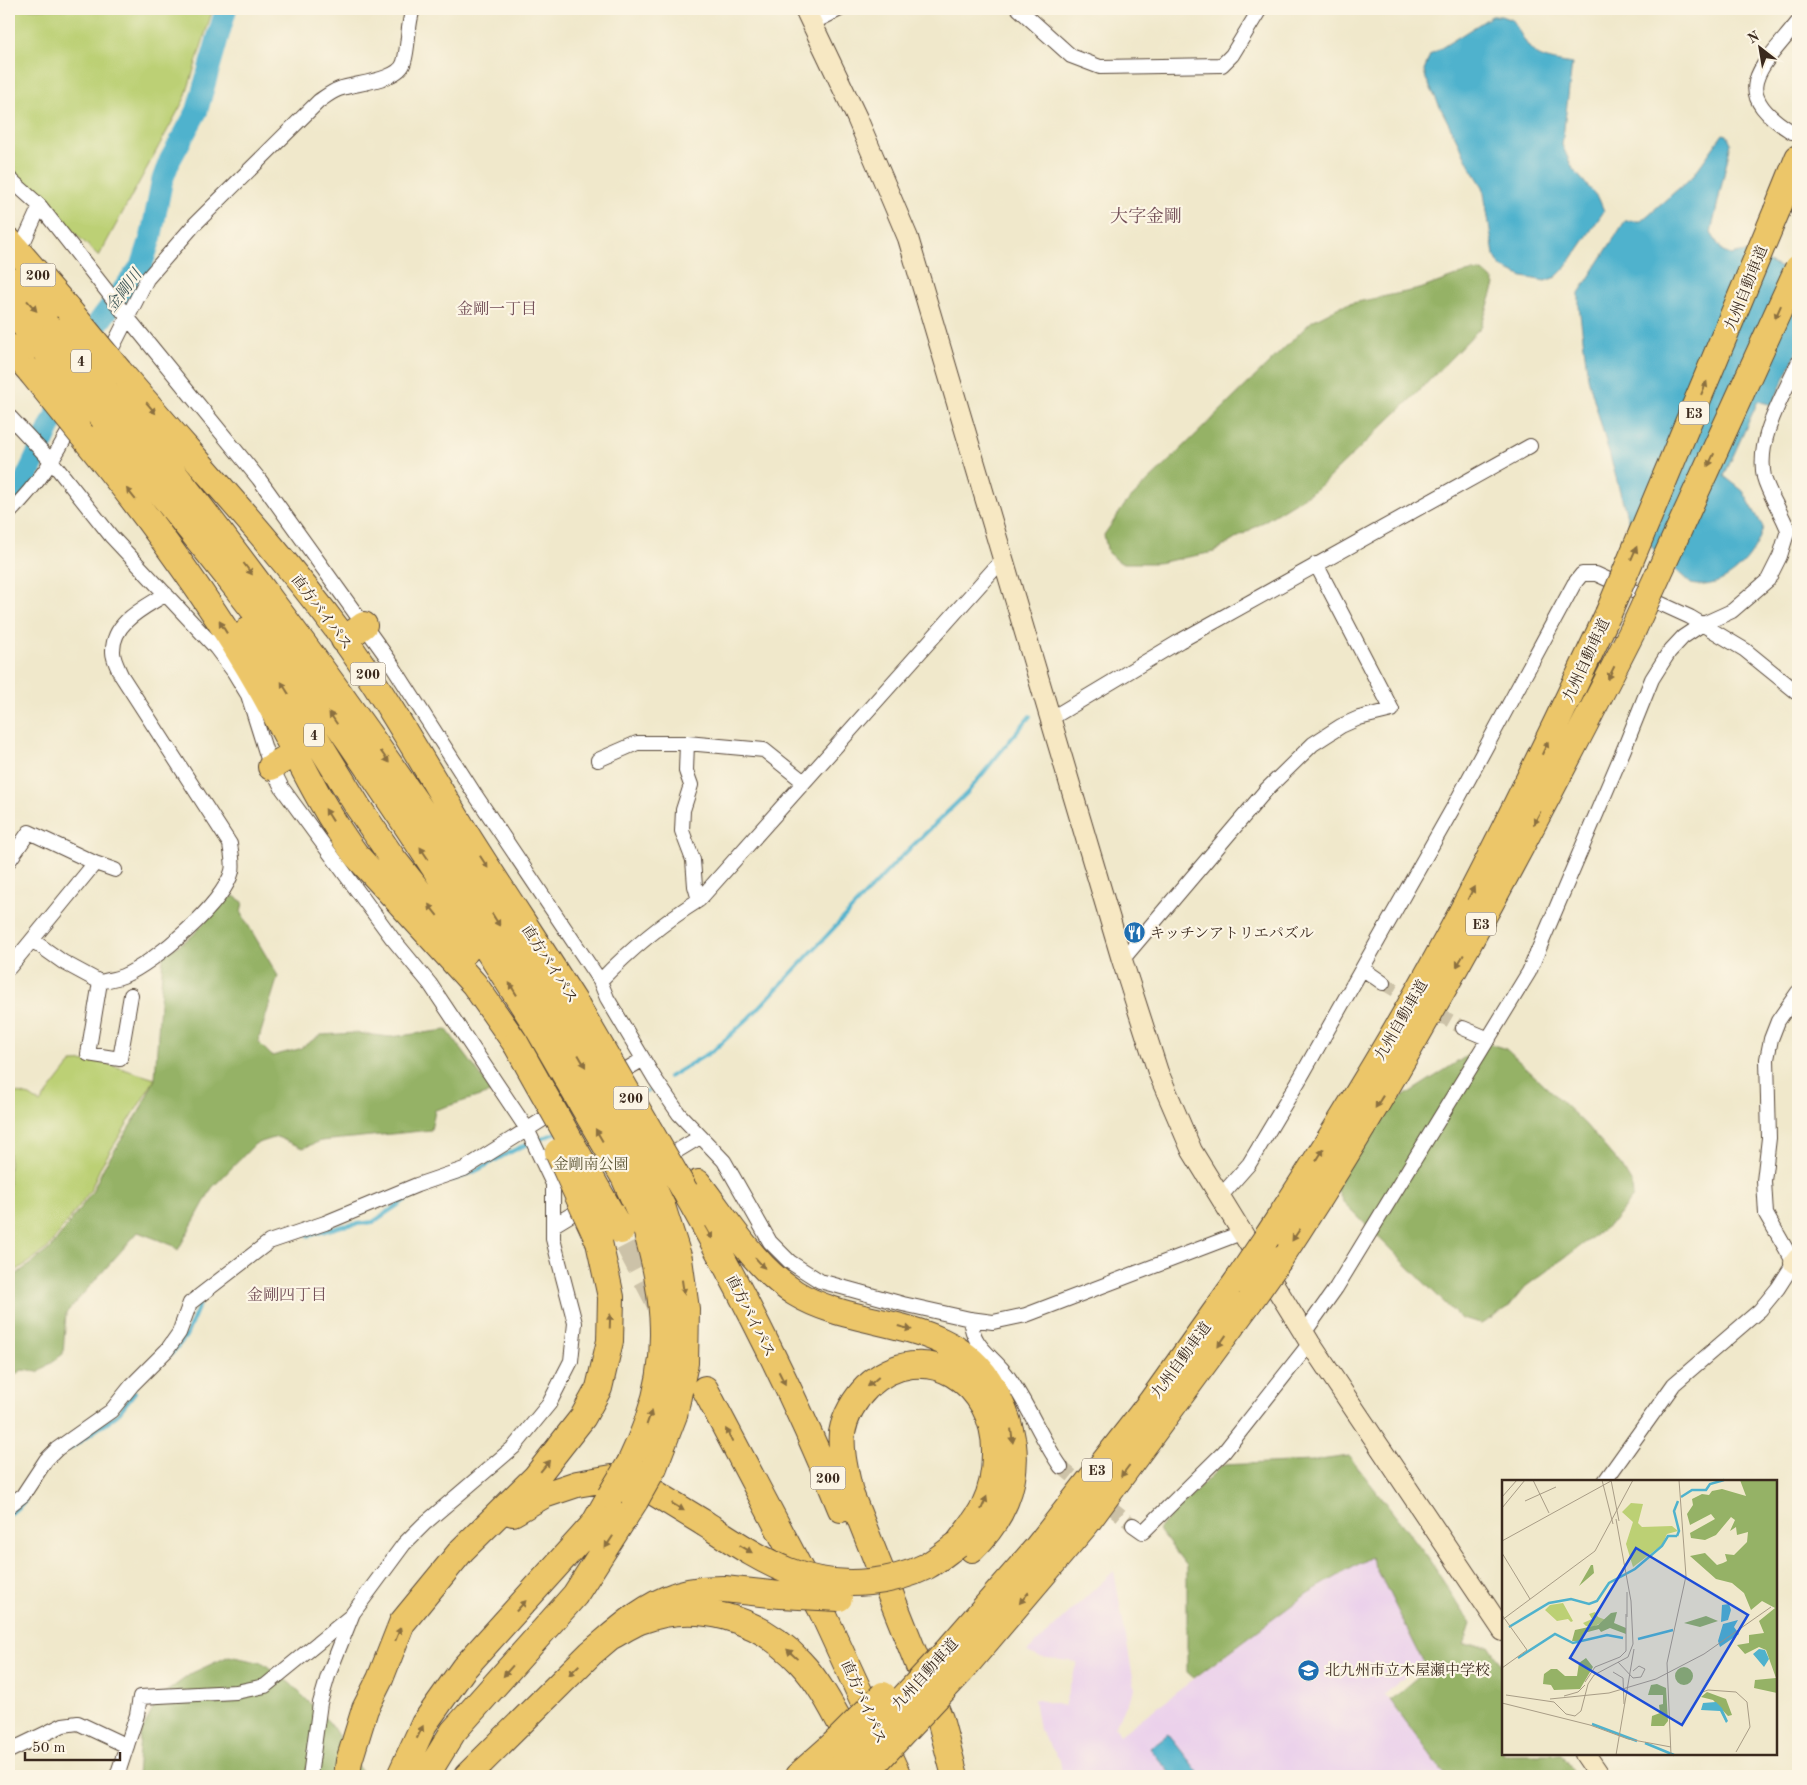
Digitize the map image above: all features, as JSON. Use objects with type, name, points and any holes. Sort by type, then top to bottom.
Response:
[{"type":"highway","name":"九州自動車道","points":[[1273,1249],[1363,1085],[1448,937],[1536,767],[1608,614],[1778,210],[1798,158]]},
{"type":"highway","name":"直方バイパス","points":[[17,240],[67,308],[107,391],[172,433],[233,500],[310,594],[354,633],[382,695],[468,837],[558,1018]]},
{"type":"highway","name":"九州自動車道","points":[[843,1765],[948,1655],[1086,1524],[1273,1249],[1377,1105],[1468,948],[1633,630],[1798,268]]},
{"type":"highway","name":"4","points":[[9,280],[50,341]]},
{"type":"highway","name":"4","points":[[9,308],[107,391],[133,440],[158,502],[201,559],[246,625],[358,806],[394,860],[468,954],[486,981],[509,1040]]},
{"type":"highway","points":[[9,347],[146,513],[198,587],[262,690],[326,811],[382,898],[468,994],[489,1022],[509,1040],[631,1228],[679,1259],[686,1309],[685,1363],[674,1415],[623,1499],[575,1595],[453,1732],[426,1776]]},
{"type":"highway","name":"4","points":[[133,440],[215,505],[296,595],[418,770],[468,837]]},
{"type":"highway","points":[[133,440],[193,531],[310,685],[469,919],[558,1018],[691,1187],[770,1274],[793,1292],[818,1306],[933,1337],[975,1361],[1002,1404],[1011,1428],[1014,1459],[1009,1492],[997,1520],[962,1549],[934,1576],[898,1592],[869,1598],[780,1595],[724,1589],[700,1590],[674,1595],[657,1603],[610,1637],[584,1660],[515,1731],[467,1776]]},
{"type":"highway","points":[[271,767],[295,753]]},
{"type":"highway","points":[[347,1776],[349,1760],[365,1709],[380,1680],[402,1623],[462,1550],[536,1477],[583,1417],[599,1388],[610,1341],[611,1297],[631,1228],[643,1166],[558,1018]]},
{"type":"highway","name":"直方バイパス","points":[[691,1187],[713,1241],[797,1409],[837,1500],[948,1776]]},
{"type":"highway","name":"九州自動車道","points":[[948,1655],[1103,1452],[1151,1402],[1244,1291]]},
{"type":"highway","points":[[462,1550],[503,1519],[544,1495],[577,1484],[612,1478],[654,1493],[779,1568],[815,1581],[850,1584],[890,1580],[927,1566],[962,1549],[984,1506],[994,1473],[995,1443],[991,1420],[982,1402],[969,1385],[948,1371],[922,1364],[898,1366],[877,1378],[856,1398],[842,1433],[843,1464],[850,1493],[940,1719],[955,1776]]},
{"type":"highway","name":"直方バイパス","points":[[705,1389],[822,1609],[898,1776]]},
{"type":"highway","points":[[400,1776],[424,1724],[464,1668],[594,1524],[623,1499]]},
{"type":"highway","points":[[610,1637],[639,1621],[684,1612],[711,1613],[746,1622],[777,1640],[801,1662],[822,1692],[870,1776]]},
{"type":"highway","points":[[798,1776],[843,1765],[948,1655]]},
{"type":"highway","points":[[365,1776],[366,1742],[380,1680]]},
{"type":"highway","points":[[481,1776],[515,1731]]},
{"type":"street","points":[[9,512],[27,495],[52,463],[147,279],[189,231],[319,101],[339,89],[382,78],[401,69],[404,63],[408,26],[413,9]]},
{"type":"street","points":[[840,9],[808,16],[858,118],[908,238],[1044,691],[1050,719],[1122,960],[1158,1072],[1192,1151],[1240,1233],[1307,1338],[1501,1621]]},
{"type":"street","points":[[1019,9],[1071,56],[1100,67],[1222,65],[1260,9]]},
{"type":"street","points":[[1792,132],[1770,118],[1760,106],[1754,93],[1761,69],[1798,22]]},
{"type":"street","points":[[9,178],[40,206],[259,479],[354,633],[600,981],[606,998],[642,1060],[679,1114],[724,1161],[770,1242],[790,1262],[820,1281],[903,1304],[970,1319],[993,1322],[1026,1315],[1240,1233]]},
{"type":"street","points":[[17,240],[40,206]]},
{"type":"street","points":[[1132,1525],[1142,1532],[1224,1452],[1307,1338],[1529,972],[1624,750],[1652,679],[1669,652],[1683,637],[1701,625],[1732,611],[1768,580],[1786,542],[1788,530],[1764,478],[1762,456],[1768,430],[1798,363]]},
{"type":"street","points":[[9,416],[52,463],[111,536],[216,648],[234,672],[248,695],[271,767],[282,788],[392,938],[430,984],[527,1129],[553,1184],[553,1239],[575,1323],[570,1361],[549,1404],[514,1447],[424,1524],[404,1544],[353,1614],[328,1676],[320,1703],[310,1776]]},
{"type":"street","points":[[1050,719],[1180,641],[1530,446]]},
{"type":"street","points":[[600,981],[633,947],[667,920],[699,900],[1003,559]]},
{"type":"street","points":[[1122,960],[1267,789],[1313,744],[1341,726],[1360,718],[1392,710],[1316,564]]},
{"type":"street","points":[[1219,1198],[1249,1164],[1363,969],[1549,633],[1574,584],[1582,574],[1596,574],[1690,617],[1745,650],[1798,693]]},
{"type":"street","points":[[32,940],[63,962],[100,982],[123,976],[159,953],[190,928],[218,897],[233,871],[230,844],[121,674],[113,653],[120,627],[135,613],[166,594]]},
{"type":"street","points":[[598,760],[637,743],[688,743],[764,750],[804,782]]},
{"type":"street","points":[[688,743],[686,770],[691,785],[683,810],[682,831],[693,860],[695,886],[699,900]]},
{"type":"street","points":[[9,861],[29,832],[95,863],[116,870]]},
{"type":"street","points":[[9,968],[95,863]]},
{"type":"street","points":[[1363,969],[1383,983]]},
{"type":"street","points":[[100,982],[88,1054],[120,1059],[131,995]]},
{"type":"street","points":[[1606,1480],[1674,1384],[1760,1310],[1796,1261],[1766,1214],[1764,1182],[1768,1138],[1767,1059],[1771,1039],[1778,1021],[1798,992]]},
{"type":"street","points":[[1462,1028],[1489,1039]]},
{"type":"street","points":[[9,1506],[22,1495],[46,1460],[57,1449],[111,1411],[132,1385],[167,1350],[180,1333],[190,1303],[269,1242],[334,1220],[417,1185],[464,1169],[642,1060]]},
{"type":"street","points":[[554,1225],[700,1137]]},
{"type":"street","points":[[970,1319],[972,1334],[981,1348],[1009,1377],[1046,1446],[1061,1468]]},
{"type":"street","points":[[117,1776],[140,1697],[236,1692],[265,1686],[353,1614]]},
{"type":"street","points":[[9,1751],[63,1726],[78,1723],[127,1746]]},
{"type":"street","points":[[1586,1755],[1600,1776]]},
{"type":"shaded area","name":"北九州市立木屋瀬中学校","points":[[1371,1557],[1423,1661],[1384,1695],[1390,1700],[1446,1776],[1062,1776],[1060,1760],[1039,1730],[1034,1699],[1064,1706],[1077,1662],[1039,1657],[1027,1652],[1114,1571],[1135,1689],[1115,1726],[1120,1735],[1308,1593]]},
{"type":"green space","points":[[9,9],[213,9],[185,98],[99,256],[9,171]]},
{"type":"green space","points":[[1483,271],[1492,279],[1495,285],[1481,327],[1417,393],[1318,488],[1214,552],[1157,563],[1121,563],[1108,553],[1104,535],[1126,503],[1312,321],[1343,305],[1420,289],[1464,273]]},
{"type":"green space","points":[[234,896],[243,902],[241,913],[278,976],[258,1042],[272,1056],[299,1049],[321,1035],[355,1033],[390,1037],[447,1030],[493,1092],[435,1110],[431,1130],[321,1141],[303,1148],[277,1137],[255,1144],[212,1188],[178,1250],[172,1245],[138,1232],[66,1313],[63,1354],[38,1372],[22,1370],[9,1378],[9,1280],[51,1248],[92,1192],[104,1167],[139,1112],[155,1079],[163,956],[192,936],[224,901]]},
{"type":"green space","points":[[1487,1043],[1506,1049],[1585,1124],[1622,1167],[1632,1184],[1633,1197],[1613,1222],[1525,1287],[1507,1309],[1481,1324],[1461,1319],[1343,1202],[1325,1164],[1354,1128]]},
{"type":"green space","points":[[98,1061],[155,1079],[101,1166],[90,1191],[48,1248],[9,1276],[9,1091],[30,1096],[40,1103],[72,1062]]},
{"type":"green space","points":[[1349,1456],[1428,1558],[1471,1624],[1464,1645],[1489,1645],[1502,1664],[1502,1755],[1562,1755],[1576,1776],[1446,1776],[1390,1700],[1427,1669],[1371,1557],[1308,1593],[1194,1678],[1187,1672],[1187,1566],[1158,1529],[1222,1465],[1313,1461]]},
{"type":"green space","points":[[229,1656],[263,1663],[291,1684],[330,1723],[364,1776],[137,1776],[140,1736],[158,1698],[192,1673]]},
{"type":"water","points":[[1492,16],[1501,16],[1512,20],[1529,47],[1539,56],[1572,64],[1562,145],[1573,169],[1599,199],[1604,211],[1566,267],[1556,277],[1545,281],[1523,277],[1501,267],[1494,255],[1483,187],[1470,166],[1426,79],[1424,70],[1430,55]]},
{"type":"water","points":[[1723,134],[1727,135],[1731,143],[1711,233],[1723,252],[1731,255],[1745,252],[1798,275],[1798,349],[1772,405],[1758,401],[1724,476],[1743,491],[1763,527],[1759,539],[1746,561],[1737,570],[1715,583],[1703,585],[1691,584],[1630,527],[1588,378],[1579,293],[1625,221],[1641,221],[1692,177]]},
{"type":"water","points":[[1168,1734],[1198,1772],[1192,1776],[1172,1776],[1150,1748]]},
{"type":"waterway","name":"金剛川","points":[[85,353],[98,323],[142,265],[151,237],[162,181],[170,160],[197,111],[226,9]]},
{"type":"waterway","name":"金剛川","points":[[9,503],[22,487],[66,393]]},
{"type":"waterway","points":[[669,1077],[714,1050],[753,1014],[899,859],[967,793],[1030,716]]},
{"type":"waterway","points":[[639,1095],[648,1091]]},
{"type":"waterway","points":[[539,1140],[555,1133]]},
{"type":"waterway","points":[[452,1180],[472,1173],[528,1144]]},
{"type":"waterway","points":[[308,1236],[342,1226],[373,1222],[417,1192]]},
{"type":"waterway","points":[[171,1355],[186,1336],[200,1303]]},
{"type":"waterway","points":[[69,1449],[117,1415],[135,1392]]},
{"type":"waterway","points":[[9,1515],[25,1501]]},
{"type":"tunnel","points":[[1383,983],[1463,1028]]},
{"type":"tunnel","points":[[628,1244],[660,1305]]},
{"type":"tunnel","points":[[1061,1467],[1133,1525]]},
{"type":"place","name":"キッチンアトリエパズル","points":[[1134,933]]},
{"type":"place","name":"北九州市立木屋瀬中学校","points":[[1309,1670]]},
{"type":"district","name":"大字金剛","points":[[1146,216]]},
{"type":"district","name":"金剛一丁目","points":[[497,308]]},
{"type":"district","name":"金剛四丁目","points":[[287,1294]]},
{"type":"park label","name":"金剛南公園","points":[[591,1164]]}]
